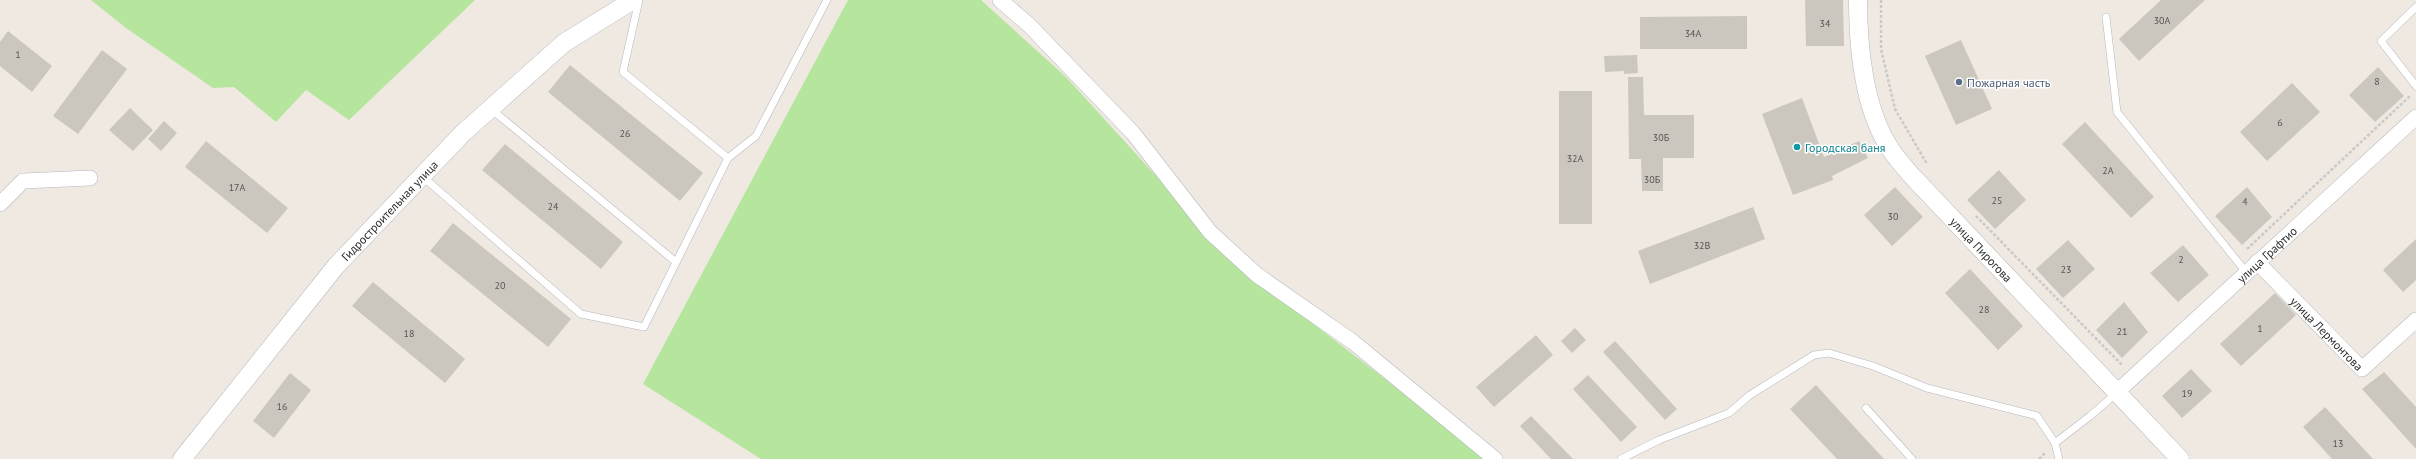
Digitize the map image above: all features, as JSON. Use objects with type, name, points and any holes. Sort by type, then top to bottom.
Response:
[{"type":"street","name":"Гидростроительная улица","points":[[182,459],[336,266],[463,133],[564,43],[633,0]]},
{"type":"street","points":[[1000,0],[1029,25],[1133,133],[1210,232],[1257,275],[1353,342],[1495,459]]},
{"type":"street","name":"улица Пирогова","points":[[1858,0],[1858,33],[1865,80],[1877,121],[1890,149],[1912,176],[2118,391],[2180,459]]},
{"type":"street","name":"улица Графтио","points":[[2118,391],[2416,117]]},
{"type":"street","points":[[0,204],[23,181],[90,178]]},
{"type":"street","name":"улица Лермонтова","points":[[2252,267],[2362,369],[2416,320]]},
{"type":"lane","points":[[639,0],[623,72],[728,158]]},
{"type":"lane","points":[[422,176],[581,314],[644,327],[728,158],[756,136],[827,0]]},
{"type":"lane","points":[[2416,7],[2381,41],[2416,86]]},
{"type":"lane","points":[[2106,17],[2117,112],[2235,260],[2252,267]]},
{"type":"lane","points":[[491,108],[676,262]]},
{"type":"lane","points":[[1621,459],[1659,440],[1729,413],[1750,395],[1814,355],[1829,353],[1873,366],[1927,388],[2037,416],[2055,443],[2059,459]]},
{"type":"lane","points":[[2055,443],[2090,416],[2118,391]]},
{"type":"lane","points":[[1866,408],[1912,459]]},
{"type":"path","points":[[1881,0],[1882,49],[1895,109],[1927,165]]},
{"type":"path","points":[[2235,260],[2416,90]]},
{"type":"path","points":[[1971,211],[2121,366],[2127,361]]},
{"type":"green space","points":[[91,0],[475,0],[349,120],[306,90],[276,122],[234,87],[213,88],[126,28]]},
{"type":"green space","points":[[848,0],[981,0],[1066,77],[1237,265],[1489,459],[761,459],[643,384]]},
{"type":"building","points":[[1805,0],[1843,0],[1844,46],[1806,46]]},
{"type":"building","points":[[2161,0],[2205,0],[2139,61],[2119,39]]},
{"type":"building","points":[[1747,16],[1747,49],[1640,49],[1640,17]]},
{"type":"building","points":[[8,31],[52,66],[32,92],[0,66],[0,42]]},
{"type":"building","name":"Пожарная часть","points":[[1961,40],[1992,109],[1956,125],[1925,56]]},
{"type":"building","points":[[102,50],[127,69],[78,134],[53,116]]},
{"type":"building","points":[[1637,55],[1638,73],[1624,74],[1624,71],[1605,72],[1604,56]]},
{"type":"building","points":[[570,65],[703,173],[680,201],[548,92]]},
{"type":"building","points":[[2378,67],[2404,96],[2375,122],[2349,95]]},
{"type":"building","points":[[1628,77],[1643,77],[1644,115],[1694,115],[1694,158],[1663,158],[1663,191],[1642,191],[1641,159],[1629,159]]},
{"type":"building","points":[[2292,83],[2320,112],[2267,161],[2240,132]]},
{"type":"building","points":[[1559,91],[1592,91],[1592,224],[1559,224]]},
{"type":"building","name":"Городская баня","points":[[1802,98],[1824,157],[1859,141],[1868,158],[1832,176],[1833,180],[1793,195],[1762,114]]},
{"type":"building","points":[[130,108],[153,130],[133,151],[109,130]]},
{"type":"building","points":[[164,121],[177,133],[161,151],[148,139]]},
{"type":"building","points":[[2085,122],[2154,197],[2131,218],[2062,144]]},
{"type":"building","points":[[206,141],[288,208],[267,233],[185,167]]},
{"type":"building","points":[[505,144],[623,242],[601,269],[482,170]]},
{"type":"building","points":[[1999,170],[2026,200],[1995,229],[1967,200]]},
{"type":"building","points":[[1895,187],[1923,217],[1892,246],[1864,215]]},
{"type":"building","points":[[2247,187],[2272,217],[2242,245],[2215,216]]},
{"type":"building","points":[[1753,207],[1765,239],[1650,284],[1638,251]]},
{"type":"building","points":[[453,223],[571,319],[548,347],[430,251]]},
{"type":"building","points":[[2416,239],[2416,280],[2403,292],[2383,270]]},
{"type":"building","points":[[2068,240],[2095,269],[2063,298],[2036,269]]},
{"type":"building","points":[[2183,245],[2209,275],[2178,302],[2150,273]]},
{"type":"building","points":[[1970,269],[2023,326],[1998,350],[1945,293]]},
{"type":"building","points":[[373,282],[465,359],[445,383],[352,306]]},
{"type":"building","points":[[2275,293],[2296,315],[2241,366],[2220,344]]},
{"type":"building","points":[[2124,302],[2148,332],[2122,358],[2096,330]]},
{"type":"building","points":[[1575,328],[1586,340],[1572,353],[1561,341]]},
{"type":"building","points":[[1536,335],[1553,355],[1494,407],[1476,387]]},
{"type":"building","points":[[1615,341],[1677,409],[1665,420],[1603,352]]},
{"type":"building","points":[[2191,369],[2212,391],[2182,418],[2162,396]]},
{"type":"building","points":[[2384,372],[2416,407],[2416,449],[2362,389]]},
{"type":"building","points":[[290,373],[311,390],[274,438],[253,421]]},
{"type":"building","points":[[1588,375],[1637,427],[1621,442],[1573,389]]},
{"type":"building","points":[[1816,385],[1884,459],[1837,459],[1790,409]]},
{"type":"building","points":[[2325,407],[2373,459],[2332,459],[2303,427]]},
{"type":"building","points":[[1531,416],[1573,459],[1551,459],[1520,426]]},
{"type":"place","name":"Пожарная часть","points":[[1959,82]]},
{"type":"place","name":"Городская баня","points":[[1797,147]]}]
